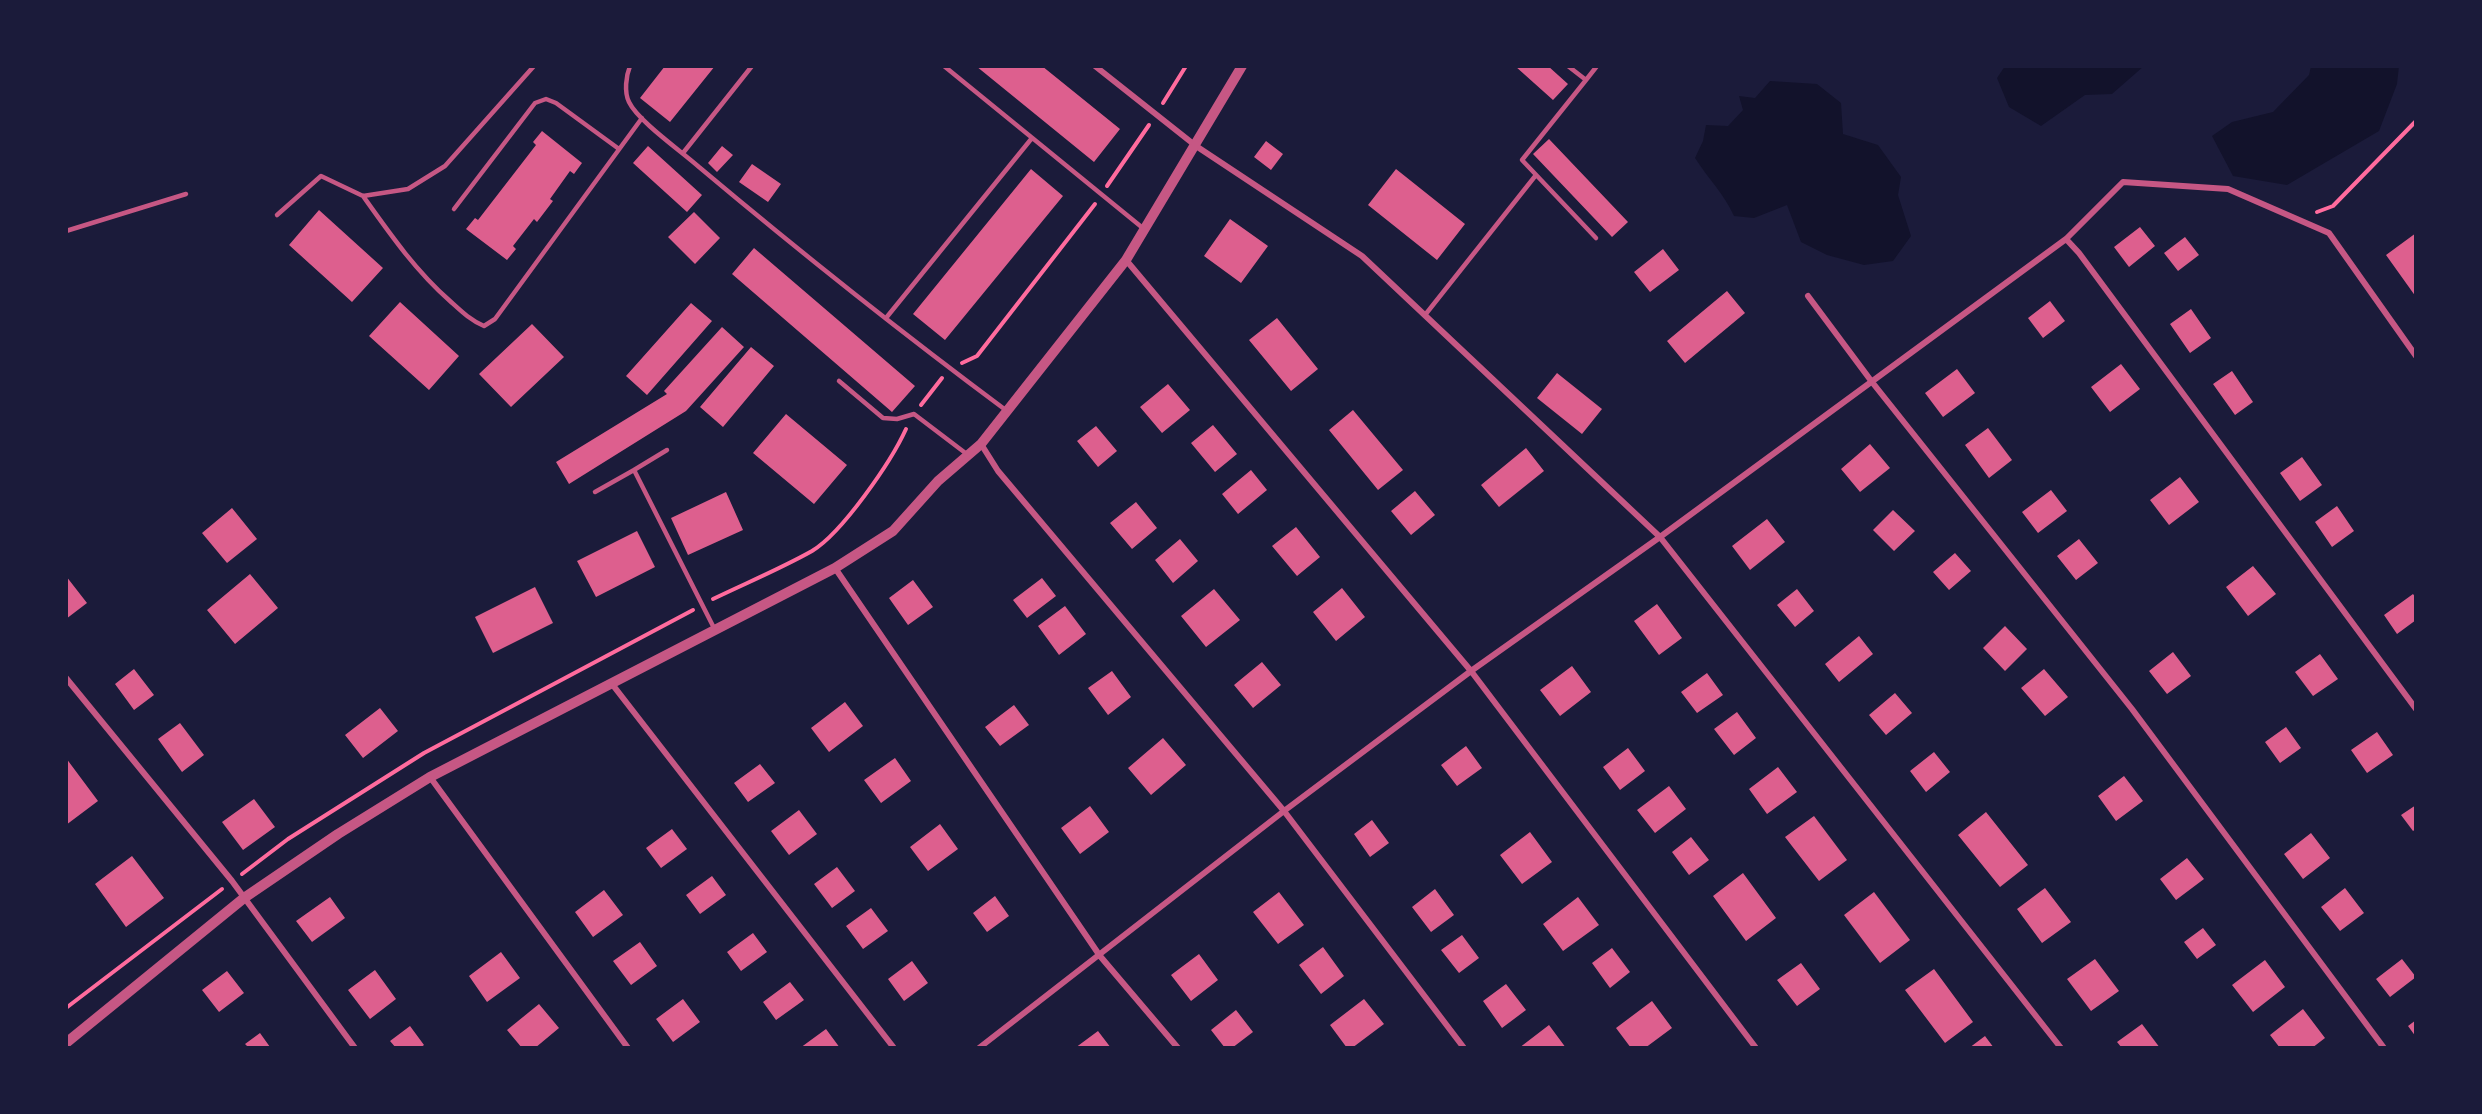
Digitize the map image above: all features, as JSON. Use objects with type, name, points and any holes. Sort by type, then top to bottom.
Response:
[{"type":"street","points":[[1095,66],[1196,146],[1362,256],[1660,537],[2061,1048]]},
{"type":"street","points":[[66,1043],[244,898],[338,834],[430,777],[835,568],[893,531],[938,481],[981,444],[1126,260],[1242,66]]},
{"type":"street","points":[[979,1048],[1100,956],[1284,810],[2067,239],[2122,182],[2228,189],[2329,233],[2416,356]]},
{"type":"street","points":[[2067,239],[2416,709]]},
{"type":"street","points":[[1126,260],[1472,671],[1756,1048]]},
{"type":"street","points":[[1808,296],[1872,382],[2132,709],[2384,1048]]},
{"type":"street","points":[[981,444],[998,471],[1284,810],[1464,1048]]},
{"type":"street","points":[[835,568],[1100,956],[1178,1048]]},
{"type":"street","points":[[66,678],[232,881],[355,1048]]},
{"type":"street","points":[[612,684],[894,1048]]},
{"type":"street","points":[[430,777],[628,1048]]},
{"type":"lane","points":[[363,196],[408,189],[445,166],[534,66]]},
{"type":"lane","points":[[630,66],[626,90],[628,102],[642,117],[886,318],[1007,411]]},
{"type":"lane","points":[[683,153],[752,66]]},
{"type":"lane","points":[[944,66],[1145,229]]},
{"type":"lane","points":[[1568,66],[1586,80]]},
{"type":"lane","points":[[1596,238],[1522,160],[1597,66]]},
{"type":"lane","points":[[454,209],[535,103],[546,99],[556,103],[619,149]]},
{"type":"lane","points":[[277,215],[321,176],[363,196],[426,281],[472,321],[484,326],[495,319],[642,117]]},
{"type":"lane","points":[[886,318],[1032,138]]},
{"type":"lane","points":[[1425,315],[1536,175]]},
{"type":"lane","points":[[66,231],[186,194]]},
{"type":"lane","points":[[839,381],[883,418],[914,414],[968,455]]},
{"type":"lane","points":[[595,492],[667,450]]},
{"type":"lane","points":[[634,470],[715,630]]},
{"type":"path","points":[[66,1008],[288,839],[424,753],[702,605],[813,550],[839,528],[898,448],[914,414],[950,368],[977,356],[1102,194],[1186,66]]},
{"type":"path","points":[[2296,219],[2333,206],[2416,122]]},
{"type":"shaded area","points":[[2005,66],[2144,66],[2112,94],[2085,95],[2041,126],[2009,107],[1997,78]]},
{"type":"shaded area","points":[[2311,66],[2399,66],[2397,84],[2379,131],[2287,185],[2233,176],[2212,136],[2232,122],[2273,112],[2309,75]]},
{"type":"shaded area","points":[[1770,81],[1817,84],[1841,103],[1843,134],[1878,145],[1901,177],[1898,195],[1911,236],[1893,261],[1864,265],[1827,255],[1801,242],[1787,205],[1754,218],[1734,216],[1695,158],[1703,141],[1706,125],[1728,126],[1743,110],[1739,96],[1755,98]]},
{"type":"building","points":[[665,66],[715,66],[670,122],[640,98]]},
{"type":"building","points":[[976,66],[1042,66],[1120,129],[1094,162]]},
{"type":"building","points":[[1515,66],[1548,66],[1568,84],[1553,100]]},
{"type":"building","points":[[542,131],[582,163],[574,174],[570,171],[550,199],[553,201],[537,222],[534,219],[513,246],[516,249],[507,260],[466,229],[475,218],[478,220],[536,145],[533,142]]},
{"type":"building","points":[[1549,139],[1628,222],[1612,237],[1533,154]]},
{"type":"building","points":[[1266,141],[1283,154],[1271,170],[1254,157]]},
{"type":"building","points":[[648,146],[702,195],[687,212],[633,163]]},
{"type":"building","points":[[722,146],[733,155],[717,172],[708,163]]},
{"type":"building","points":[[752,164],[781,184],[768,202],[739,182]]},
{"type":"building","points":[[1031,169],[1063,196],[945,340],[913,314]]},
{"type":"building","points":[[1396,169],[1465,224],[1437,260],[1368,205]]},
{"type":"building","points":[[319,210],[383,268],[352,302],[289,245]]},
{"type":"building","points":[[694,212],[720,238],[695,264],[668,237]]},
{"type":"building","points":[[1230,219],[1268,246],[1241,283],[1204,256]]},
{"type":"building","points":[[2140,227],[2155,246],[2129,267],[2114,247]]},
{"type":"building","points":[[2416,233],[2416,297],[2386,255]]},
{"type":"building","points":[[2185,237],[2199,255],[2178,271],[2164,253]]},
{"type":"building","points":[[754,248],[915,386],[892,412],[732,274]]},
{"type":"building","points":[[1663,249],[1679,270],[1650,292],[1634,272]]},
{"type":"building","points":[[1727,291],[1745,313],[1685,363],[1667,341]]},
{"type":"building","points":[[2050,301],[2065,321],[2043,338],[2028,318]]},
{"type":"building","points":[[400,302],[459,356],[429,390],[369,336]]},
{"type":"building","points":[[691,303],[712,321],[647,395],[626,376]]},
{"type":"building","points":[[2191,309],[2211,338],[2190,353],[2170,324]]},
{"type":"building","points":[[1277,318],[1318,369],[1291,391],[1249,340]]},
{"type":"building","points":[[532,324],[564,357],[511,407],[479,374]]},
{"type":"building","points":[[722,327],[744,347],[686,411],[569,484],[556,462],[667,394],[664,391]]},
{"type":"building","points":[[751,347],[774,366],[723,427],[700,407]]},
{"type":"building","points":[[2121,364],[2140,389],[2110,412],[2091,387]]},
{"type":"building","points":[[1957,369],[1975,393],[1943,417],[1925,393]]},
{"type":"building","points":[[2232,371],[2253,402],[2235,415],[2213,384]]},
{"type":"building","points":[[1557,373],[1602,409],[1582,434],[1537,398]]},
{"type":"building","points":[[1168,384],[1190,410],[1162,433],[1140,407]]},
{"type":"building","points":[[1353,410],[1403,470],[1378,490],[1329,430]]},
{"type":"building","points":[[786,414],[847,465],[814,504],[753,453]]},
{"type":"building","points":[[1213,425],[1237,454],[1215,472],[1191,443]]},
{"type":"building","points":[[1096,426],[1117,451],[1098,467],[1077,441]]},
{"type":"building","points":[[1988,428],[2012,460],[1989,478],[1965,445]]},
{"type":"building","points":[[1870,444],[1890,468],[1860,492],[1841,469]]},
{"type":"building","points":[[1526,448],[1544,471],[1499,507],[1481,485]]},
{"type":"building","points":[[2302,457],[2322,485],[2300,501],[2280,473]]},
{"type":"building","points":[[1251,470],[1267,490],[1238,514],[1222,494]]},
{"type":"building","points":[[2180,477],[2199,502],[2169,525],[2150,500]]},
{"type":"building","points":[[2051,490],[2067,511],[2038,533],[2022,512]]},
{"type":"building","points":[[1415,491],[1435,515],[1411,535],[1391,511]]},
{"type":"building","points":[[726,492],[743,530],[688,555],[671,518]]},
{"type":"building","points":[[1136,502],[1157,528],[1132,549],[1110,523]]},
{"type":"building","points":[[2337,506],[2354,531],[2332,547],[2315,522]]},
{"type":"building","points":[[232,508],[257,539],[227,563],[202,533]]},
{"type":"building","points":[[1893,510],[1915,531],[1894,551],[1873,530]]},
{"type":"building","points":[[1767,519],[1785,542],[1750,570],[1732,546]]},
{"type":"building","points":[[1296,527],[1320,557],[1297,576],[1272,546]]},
{"type":"building","points":[[637,531],[655,567],[596,597],[577,561]]},
{"type":"building","points":[[1180,539],[1198,561],[1173,583],[1155,560]]},
{"type":"building","points":[[2079,539],[2098,563],[2076,580],[2057,556]]},
{"type":"building","points":[[1955,553],[1971,571],[1949,590],[1933,572]]},
{"type":"building","points":[[2253,566],[2276,594],[2248,616],[2226,587]]},
{"type":"building","points":[[250,574],[278,608],[235,644],[207,610]]},
{"type":"building","points":[[66,576],[87,603],[66,619]]},
{"type":"building","points":[[1042,578],[1056,596],[1027,618],[1013,600]]},
{"type":"building","points":[[913,580],[933,607],[908,625],[889,598]]},
{"type":"building","points":[[535,587],[553,623],[493,653],[475,617]]},
{"type":"building","points":[[1342,588],[1365,617],[1336,641],[1313,612]]},
{"type":"building","points":[[1214,589],[1240,620],[1206,647],[1181,616]]},
{"type":"building","points":[[1797,589],[1814,611],[1795,627],[1777,605]]},
{"type":"building","points":[[2413,594],[2416,598],[2416,620],[2397,634],[2384,615]]},
{"type":"building","points":[[1657,604],[1682,638],[1659,655],[1634,621]]},
{"type":"building","points":[[1065,606],[1086,634],[1059,655],[1038,626]]},
{"type":"building","points":[[2005,626],[2027,649],[2005,671],[1983,648]]},
{"type":"building","points":[[1859,636],[1873,654],[1839,682],[1825,664]]},
{"type":"building","points":[[2173,652],[2191,676],[2167,694],[2149,671]]},
{"type":"building","points":[[2320,654],[2338,679],[2313,696],[2295,672]]},
{"type":"building","points":[[1262,662],[1281,685],[1253,708],[1234,685]]},
{"type":"building","points":[[1572,666],[1591,692],[1560,716],[1540,690]]},
{"type":"building","points":[[134,669],[154,695],[134,710],[115,684]]},
{"type":"building","points":[[2044,669],[2068,697],[2045,716],[2021,688]]},
{"type":"building","points":[[1112,671],[1131,697],[1108,715],[1088,688]]},
{"type":"building","points":[[1707,673],[1723,695],[1697,713],[1681,692]]},
{"type":"building","points":[[1895,693],[1912,713],[1886,735],[1869,715]]},
{"type":"building","points":[[845,702],[863,726],[829,752],[811,728]]},
{"type":"building","points":[[1014,705],[1029,725],[1000,746],[985,727]]},
{"type":"building","points":[[380,708],[398,731],[363,758],[345,735]]},
{"type":"building","points":[[1737,712],[1756,738],[1734,755],[1714,729]]},
{"type":"building","points":[[180,723],[204,755],[182,772],[158,739]]},
{"type":"building","points":[[2286,727],[2301,748],[2280,763],[2265,742]]},
{"type":"building","points":[[2377,732],[2393,755],[2367,773],[2351,750]]},
{"type":"building","points":[[1163,738],[1186,765],[1151,795],[1128,768]]},
{"type":"building","points":[[1466,746],[1482,768],[1457,786],[1441,765]]},
{"type":"building","points":[[1628,748],[1645,771],[1620,790],[1603,767]]},
{"type":"building","points":[[1934,752],[1950,772],[1926,792],[1910,771]]},
{"type":"building","points":[[66,758],[98,801],[66,825]]},
{"type":"building","points":[[895,758],[911,781],[881,803],[864,780]]},
{"type":"building","points":[[760,764],[775,783],[748,802],[734,783]]},
{"type":"building","points":[[1778,767],[1797,792],[1767,814],[1749,789]]},
{"type":"building","points":[[2124,776],[2143,801],[2116,821],[2098,796]]},
{"type":"building","points":[[1669,786],[1686,809],[1655,833],[1637,810]]},
{"type":"building","points":[[254,799],[275,827],[243,850],[222,822]]},
{"type":"building","points":[[2416,805],[2416,829],[2413,831],[2401,815]]},
{"type":"building","points":[[1090,806],[1109,832],[1080,854],[1061,828]]},
{"type":"building","points":[[799,810],[817,834],[789,855],[771,831]]},
{"type":"building","points":[[1986,812],[2028,865],[2000,887],[1958,835]]},
{"type":"building","points":[[1814,816],[1847,860],[1819,881],[1785,837]]},
{"type":"building","points":[[1372,820],[1389,843],[1370,857],[1354,834]]},
{"type":"building","points":[[940,824],[958,849],[928,871],[910,847]]},
{"type":"building","points":[[672,829],[687,849],[661,868],[646,848]]},
{"type":"building","points":[[1530,832],[1552,862],[1522,884],[1500,855]]},
{"type":"building","points":[[2311,833],[2330,858],[2303,879],[2284,854]]},
{"type":"building","points":[[1691,837],[1709,860],[1689,875],[1672,852]]},
{"type":"building","points":[[132,856],[164,898],[126,927],[95,884]]},
{"type":"building","points":[[2187,858],[2204,879],[2176,900],[2160,879]]},
{"type":"building","points":[[837,867],[855,891],[832,908],[814,884]]},
{"type":"building","points":[[1743,873],[1776,918],[1746,941],[1713,896]]},
{"type":"building","points":[[712,876],[726,895],[700,914],[686,895]]},
{"type":"building","points":[[2045,888],[2071,922],[2042,943],[2017,909]]},
{"type":"building","points":[[2345,888],[2364,913],[2340,931],[2321,907]]},
{"type":"building","points":[[1435,889],[1454,915],[1431,932],[1412,907]]},
{"type":"building","points":[[604,890],[623,915],[593,937],[575,912]]},
{"type":"building","points":[[1279,892],[1304,925],[1278,944],[1253,912]]},
{"type":"building","points":[[1874,892],[1910,940],[1880,963],[1844,915]]},
{"type":"building","points":[[995,896],[1009,916],[987,932],[973,913]]},
{"type":"building","points":[[330,897],[345,918],[312,942],[296,921]]},
{"type":"building","points":[[1578,897],[1599,925],[1563,951],[1543,924]]},
{"type":"building","points":[[871,908],[888,931],[863,949],[846,926]]},
{"type":"building","points":[[2203,928],[2216,945],[2197,959],[2184,942]]},
{"type":"building","points":[[753,933],[767,952],[741,971],[727,952]]},
{"type":"building","points":[[1462,935],[1479,958],[1459,973],[1441,950]]},
{"type":"building","points":[[640,942],[657,966],[631,985],[613,961]]},
{"type":"building","points":[[1323,947],[1344,976],[1321,994],[1299,965]]},
{"type":"building","points":[[1612,948],[1630,972],[1610,988],[1592,963]]},
{"type":"building","points":[[501,952],[520,978],[487,1002],[469,976]]},
{"type":"building","points":[[1199,954],[1218,980],[1191,1001],[1171,975]]},
{"type":"building","points":[[2095,959],[2119,991],[2091,1011],[2067,979]]},
{"type":"building","points":[[2402,959],[2416,977],[2390,997],[2376,979]]},
{"type":"building","points":[[2265,960],[2285,987],[2253,1012],[2232,985]]},
{"type":"building","points":[[912,961],[928,983],[904,1001],[888,979]]},
{"type":"building","points":[[1801,963],[1820,989],[1797,1006],[1777,980]]},
{"type":"building","points":[[1934,969],[1973,1022],[1945,1043],[1905,990]]},
{"type":"building","points":[[375,970],[396,999],[370,1019],[348,990]]},
{"type":"building","points":[[227,971],[244,993],[219,1012],[202,990]]},
{"type":"building","points":[[790,982],[804,1000],[776,1020],[763,1002]]},
{"type":"building","points":[[1506,984],[1526,1010],[1502,1028],[1483,1001]]},
{"type":"building","points":[[683,999],[700,1022],[673,1042],[656,1019]]},
{"type":"building","points":[[1364,999],[1384,1024],[1352,1048],[1347,1048],[1330,1025]]},
{"type":"building","points":[[1652,1001],[1672,1028],[1645,1048],[1631,1048],[1616,1028]]},
{"type":"building","points":[[539,1004],[559,1028],[535,1048],[522,1048],[507,1030]]},
{"type":"building","points":[[2303,1009],[2325,1038],[2312,1048],[2280,1048],[2270,1035]]},
{"type":"building","points":[[1236,1010],[1253,1032],[1232,1048],[1225,1048],[1211,1030]]},
{"type":"building","points":[[2416,1020],[2416,1037],[2408,1026]]},
{"type":"building","points":[[2142,1024],[2160,1048],[2122,1048],[2117,1042]]},
{"type":"building","points":[[1549,1025],[1566,1048],[1519,1048]]},
{"type":"building","points":[[410,1026],[424,1045],[420,1048],[396,1048],[390,1041]]},
{"type":"building","points":[[826,1029],[840,1048],[800,1048]]},
{"type":"building","points":[[1098,1031],[1111,1048],[1075,1048]]},
{"type":"building","points":[[260,1033],[270,1047],[249,1048],[245,1044]]},
{"type":"building","points":[[1985,1036],[1994,1048],[1969,1048]]}]
